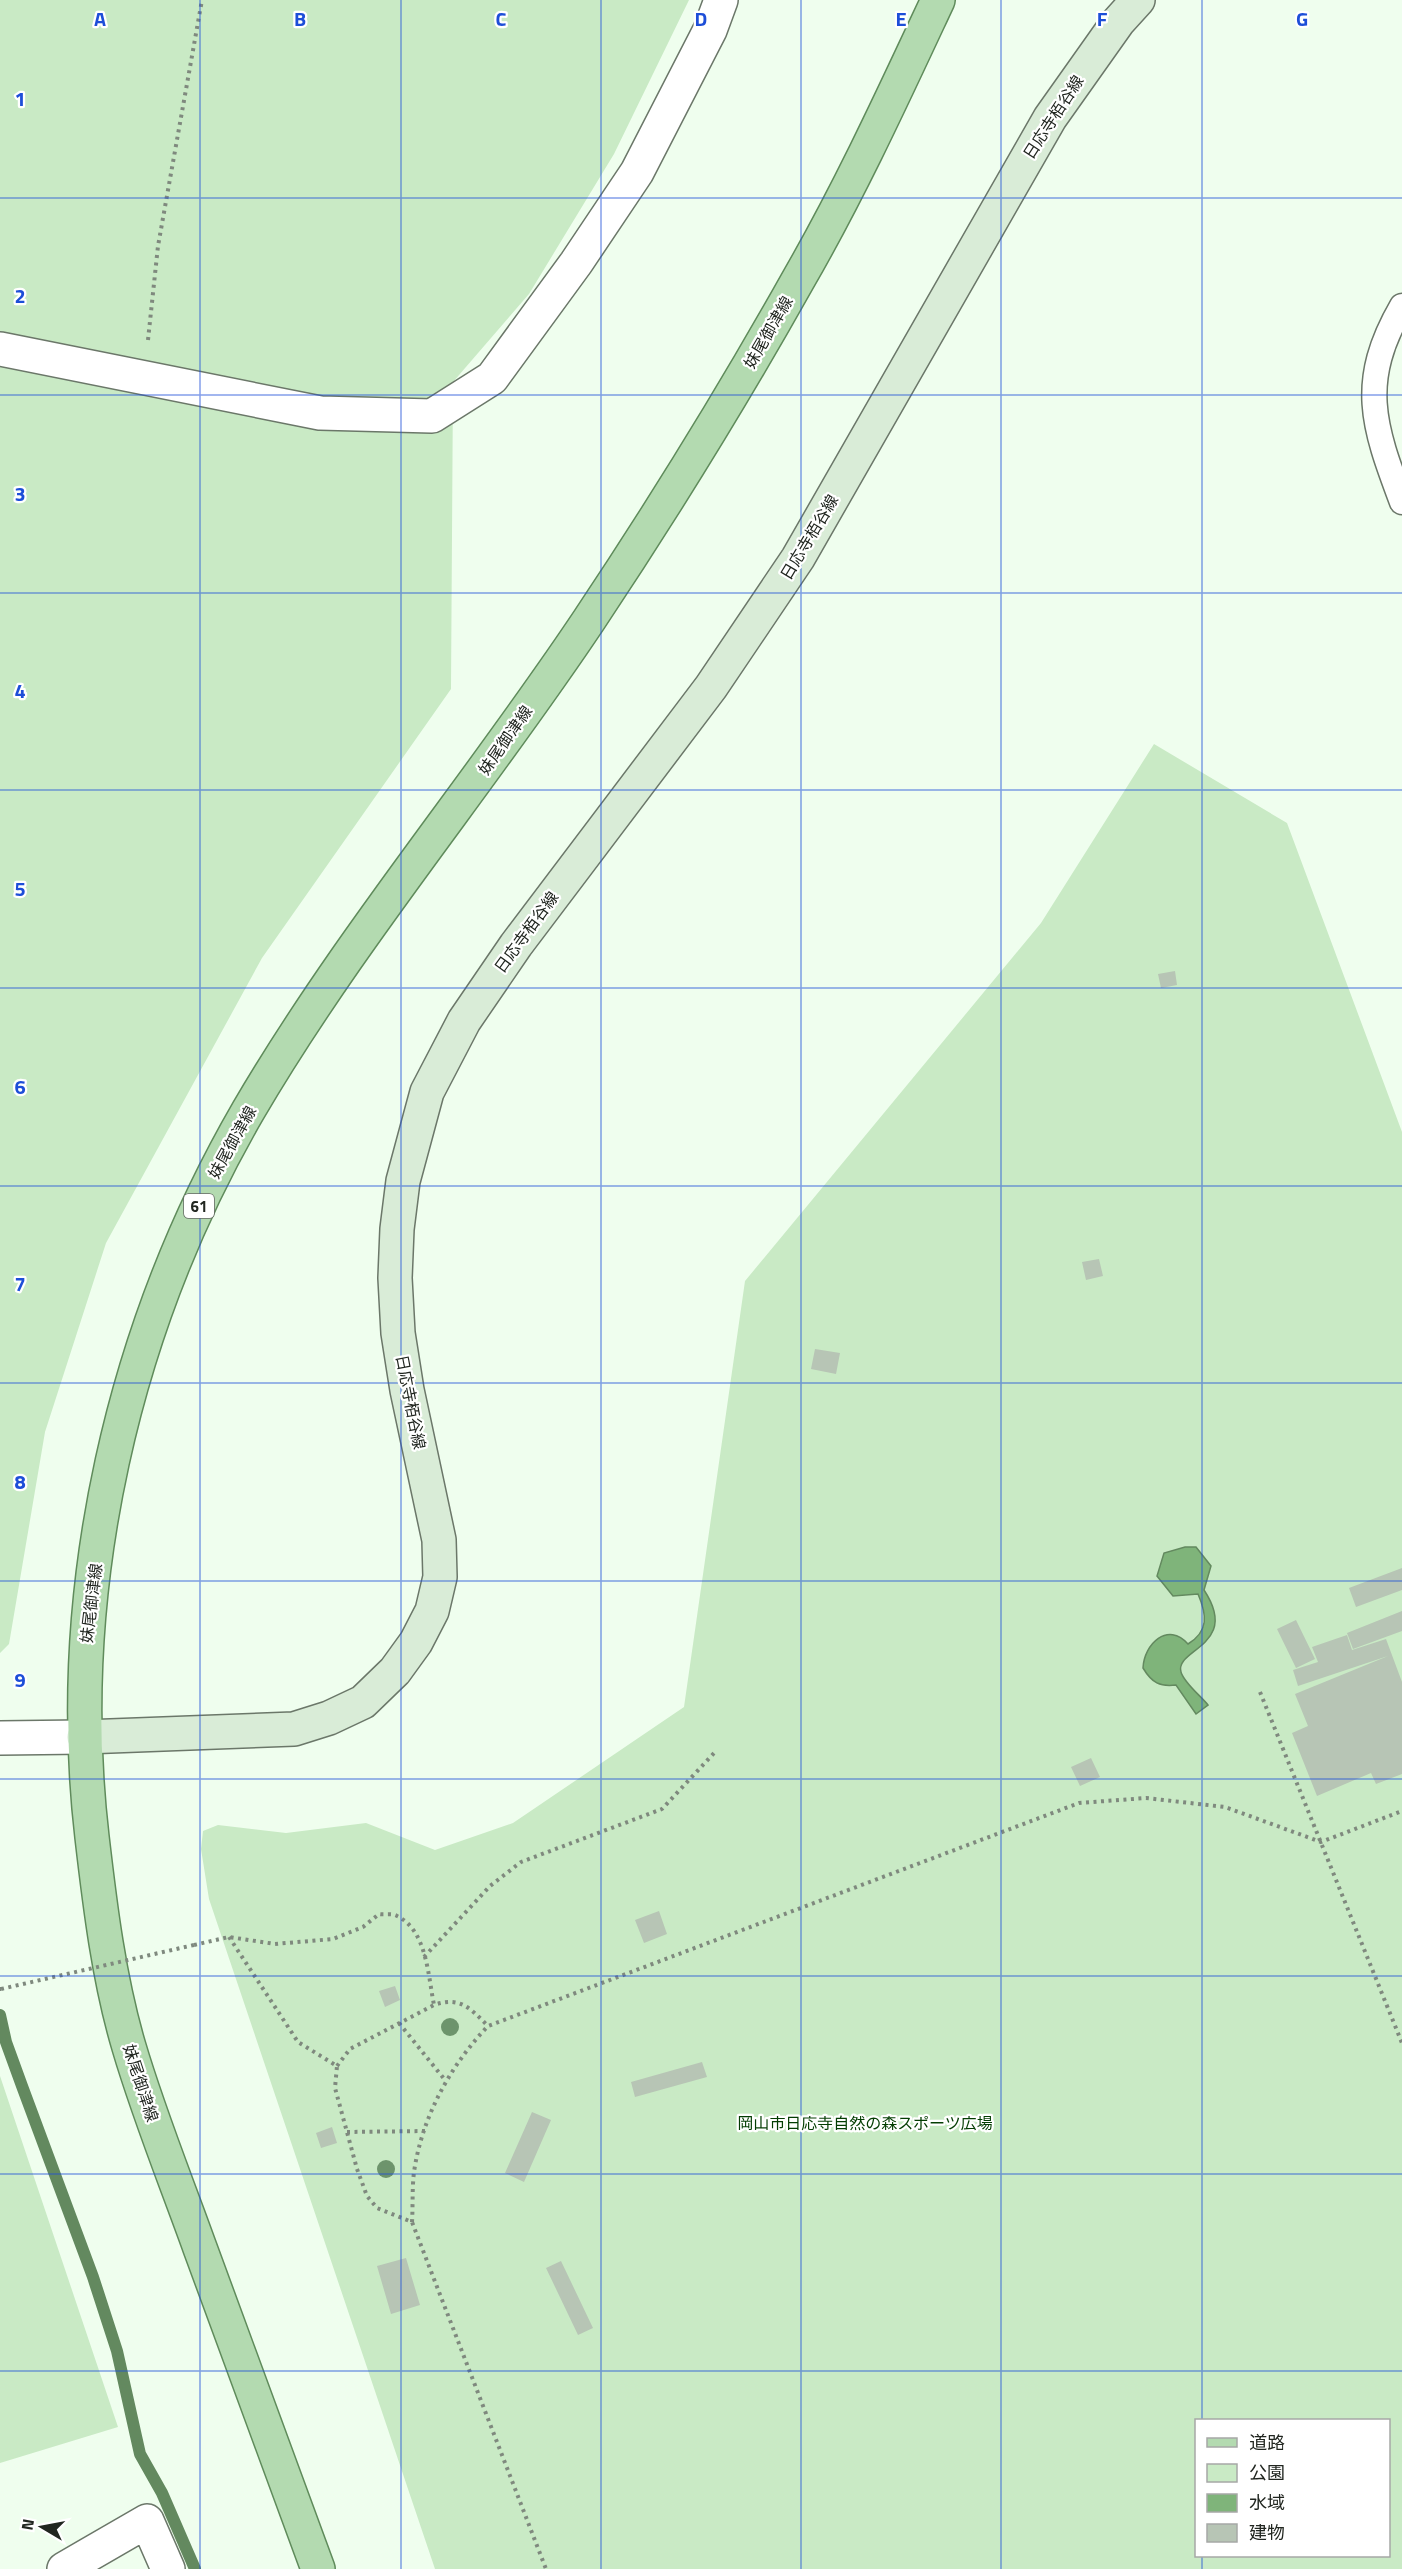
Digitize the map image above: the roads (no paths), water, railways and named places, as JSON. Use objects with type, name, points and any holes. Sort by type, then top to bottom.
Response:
[{"type":"main road","name":"妹尾御津線","points":[[318,2569],[154,2126],[126,2040],[108,1946],[93,1845],[84,1737],[86,1639],[101,1523],[114,1454],[133,1384],[158,1307],[216,1169],[251,1107],[312,1009],[588,622],[697,452],[801,276],[879,124],[938,0]]},
{"type":"main road","name":"日応寺栢谷線","points":[[84,1737],[294,1729],[329,1719],[363,1702],[395,1671],[416,1642],[432,1611],[435,1599],[440,1576],[439,1540],[407,1390],[398,1333],[395,1278],[397,1229],[403,1181],[427,1092],[464,1021],[516,945],[711,687],[798,558],[1050,118],[1118,22],[1138,0]]},
{"type":"street","points":[[0,349],[320,413],[432,416],[492,378],[576,263],[637,172],[710,30],[721,0]]},
{"type":"street","points":[[0,1738],[84,1737]]},
{"type":"street","points":[[64,2569],[147,2521],[168,2569]]},
{"type":"lane","points":[[1402,306],[1386,333],[1374,379],[1374,415],[1382,448],[1402,502]]},
{"type":"water","points":[[1185,1547],[1196,1547],[1211,1566],[1204,1590],[1213,1609],[1215,1623],[1204,1643],[1181,1664],[1181,1672],[1186,1681],[1208,1705],[1196,1714],[1176,1685],[1157,1683],[1143,1668],[1148,1651],[1158,1638],[1173,1635],[1180,1637],[1188,1644],[1200,1634],[1203,1628],[1203,1609],[1198,1594],[1173,1596],[1157,1576],[1164,1553]]},
{"type":"waterway","points":[[0,2015],[6,2042],[93,2277],[117,2351],[140,2454],[162,2493],[195,2569]]},
{"type":"park label","name":"岡山市日応寺自然の森スポーツ広場","points":[[865,2123]]}]
